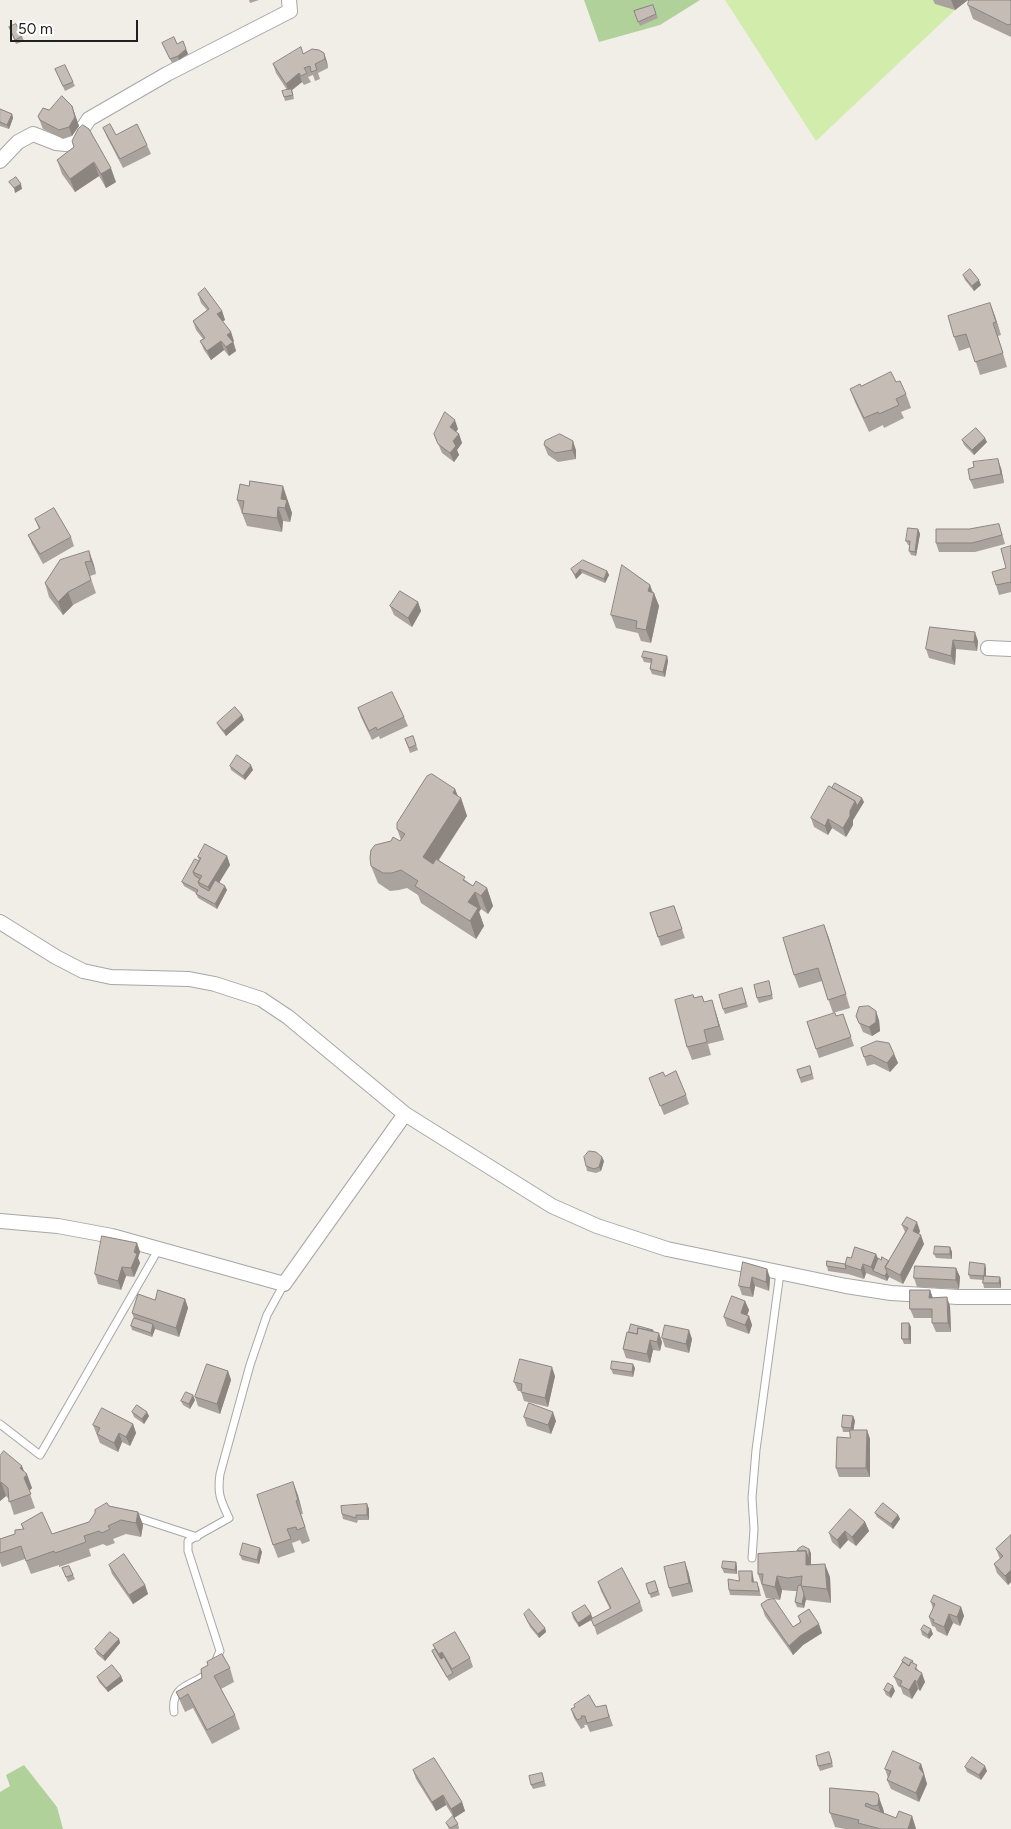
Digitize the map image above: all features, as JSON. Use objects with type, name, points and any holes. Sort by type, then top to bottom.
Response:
[{"type":"street","points":[[0,161],[18,142],[33,134],[66,144],[75,140],[89,119],[167,74],[290,11],[289,0]]},
{"type":"street","points":[[988,648],[1011,649]]},
{"type":"street","points":[[0,922],[56,957],[83,971],[111,977],[188,979],[215,984],[261,999],[288,1017],[405,1114],[552,1206],[597,1226],[667,1249],[846,1286],[891,1293],[958,1297],[1011,1297]]},
{"type":"street","points":[[0,1221],[58,1226],[112,1236],[284,1284],[405,1114]]},
{"type":"lane","points":[[0,1424],[40,1455],[158,1250]]},
{"type":"lane","points":[[752,1558],[754,1529],[752,1498],[756,1450],[780,1273]]},
{"type":"lane","points":[[174,1712],[173,1702],[179,1690],[210,1670],[220,1651],[188,1551],[188,1541],[229,1518],[220,1500],[218,1489],[220,1474],[250,1365],[267,1315],[284,1284]]},
{"type":"lane","points":[[124,1513],[196,1537]]},
{"type":"green space","points":[[584,0],[700,0],[660,25],[599,42]]},
{"type":"green space","points":[[725,0],[935,0],[955,10],[816,141]]},
{"type":"green space","points":[[24,1765],[57,1807],[63,1829],[0,1829],[0,1792],[10,1786],[6,1775]]},
{"type":"building","points":[[969,0],[1011,0],[1011,24],[1008,25],[968,5]]},
{"type":"building","points":[[653,5],[656,14],[638,22],[634,11]]},
{"type":"building","points":[[16,24],[22,36],[15,40],[9,27]]},
{"type":"building","points":[[174,37],[177,44],[183,41],[186,49],[178,56],[170,59],[162,43]]},
{"type":"building","points":[[301,47],[303,54],[312,49],[319,50],[324,53],[325,59],[315,64],[317,70],[311,72],[310,66],[304,68],[307,73],[301,76],[299,73],[286,84],[273,64]]},
{"type":"building","points":[[65,65],[73,82],[63,86],[55,69]]},
{"type":"building","points":[[291,89],[293,95],[284,97],[282,91]]},
{"type":"building","points":[[62,96],[72,106],[75,117],[69,127],[59,130],[40,120],[38,116],[43,108],[49,110]]},
{"type":"building","points":[[0,109],[12,114],[7,125],[0,122]]},
{"type":"building","points":[[110,124],[116,135],[137,124],[147,145],[120,159],[103,128]]},
{"type":"building","points":[[83,125],[89,129],[111,168],[101,174],[94,162],[70,179],[57,160],[74,147],[72,141],[78,129]]},
{"type":"building","points":[[16,177],[21,184],[14,188],[9,182]]},
{"type":"building","points":[[970,269],[979,280],[972,286],[963,275]]},
{"type":"building","points":[[205,288],[222,311],[217,314],[231,332],[227,335],[233,342],[226,347],[221,341],[207,351],[200,341],[205,338],[193,321],[209,309],[198,294]]},
{"type":"building","points":[[990,303],[996,322],[993,323],[1003,353],[975,362],[966,334],[954,337],[948,316]]},
{"type":"building","points":[[891,372],[896,382],[900,381],[906,394],[896,399],[899,405],[864,418],[850,389]]},
{"type":"building","points":[[445,412],[455,420],[450,427],[459,434],[453,441],[456,446],[450,453],[438,444],[434,434]]},
{"type":"building","points":[[976,428],[985,438],[972,450],[962,440]]},
{"type":"building","points":[[560,434],[573,441],[572,450],[555,453],[544,445],[545,441]]},
{"type":"building","points":[[998,459],[1001,474],[970,480],[968,469],[974,467],[973,462]]},
{"type":"building","points":[[250,481],[283,486],[281,499],[287,500],[285,508],[278,507],[277,518],[242,513],[244,501],[237,500],[240,484],[249,486]]},
{"type":"building","points":[[54,508],[71,537],[40,554],[28,535],[40,528],[35,519]]},
{"type":"building","points":[[999,524],[1002,535],[972,543],[936,543],[936,529],[969,529]]},
{"type":"building","points":[[908,528],[918,529],[915,552],[909,551],[910,541],[906,541]]},
{"type":"building","points":[[1011,546],[1011,582],[996,585],[992,572],[1006,568],[1001,549]]},
{"type":"building","points":[[89,551],[91,561],[85,562],[91,580],[68,592],[58,602],[45,583],[60,560]]},
{"type":"building","points":[[583,560],[607,571],[604,579],[580,569],[575,575],[571,569]]},
{"type":"building","points":[[622,565],[650,585],[648,591],[654,593],[646,630],[636,628],[637,621],[611,615]]},
{"type":"building","points":[[400,591],[418,602],[408,618],[390,606]]},
{"type":"building","points":[[930,627],[975,632],[974,642],[953,640],[951,656],[926,649]]},
{"type":"building","points":[[644,651],[667,656],[663,672],[650,669],[652,659],[642,657]]},
{"type":"building","points":[[392,692],[404,717],[377,730],[376,727],[369,731],[358,708]]},
{"type":"building","points":[[235,707],[242,715],[224,731],[217,723]]},
{"type":"building","points":[[413,736],[416,745],[409,748],[405,739]]},
{"type":"building","points":[[237,755],[251,765],[243,776],[230,766]]},
{"type":"building","points":[[432,774],[455,789],[453,793],[461,798],[423,857],[433,864],[436,859],[465,877],[463,880],[473,886],[476,881],[487,888],[481,896],[475,892],[468,902],[478,908],[470,921],[415,886],[418,881],[401,870],[383,873],[371,866],[371,850],[375,845],[391,841],[393,837],[400,841],[405,834],[397,829],[397,823],[427,776]]},
{"type":"building","points":[[835,783],[862,798],[857,806],[855,801],[832,788]]},
{"type":"building","points":[[829,786],[855,801],[850,811],[850,816],[843,828],[828,819],[825,826],[811,818]]},
{"type":"building","points":[[205,844],[227,856],[208,887],[198,882],[202,876],[193,872],[201,858],[198,857]]},
{"type":"building","points":[[195,859],[199,861],[193,872],[200,879],[198,882],[200,886],[209,891],[215,880],[225,886],[215,904],[196,894],[198,890],[182,882]]},
{"type":"building","points":[[674,906],[682,929],[658,937],[650,913]]},
{"type":"building","points":[[824,925],[846,994],[828,1000],[818,968],[794,975],[783,938]]},
{"type":"building","points":[[769,981],[772,995],[757,998],[754,985]]},
{"type":"building","points":[[742,988],[746,1003],[723,1009],[719,995]]},
{"type":"building","points":[[693,995],[694,998],[702,996],[704,1002],[712,1000],[719,1026],[704,1030],[707,1042],[687,1047],[675,1000]]},
{"type":"building","points":[[869,1006],[876,1011],[876,1022],[869,1027],[859,1023],[856,1016],[859,1007]]},
{"type":"building","points":[[835,1013],[836,1016],[843,1014],[851,1037],[816,1049],[807,1022]]},
{"type":"building","points":[[877,1041],[889,1043],[894,1054],[887,1063],[871,1055],[864,1057],[861,1048]]},
{"type":"building","points":[[810,1066],[812,1074],[800,1078],[797,1070]]},
{"type":"building","points":[[676,1071],[686,1095],[660,1106],[649,1078],[663,1072],[665,1076]]},
{"type":"building","points":[[589,1151],[596,1152],[602,1157],[599,1167],[594,1169],[586,1166],[584,1157]]},
{"type":"building","points":[[907,1217],[917,1222],[913,1231],[921,1235],[900,1275],[885,1267],[908,1228],[902,1225]]},
{"type":"building","points":[[102,1236],[137,1243],[134,1252],[137,1254],[131,1268],[122,1267],[118,1281],[95,1274]]},
{"type":"building","points":[[935,1246],[950,1247],[950,1254],[934,1254]]},
{"type":"building","points":[[855,1247],[876,1254],[871,1267],[863,1264],[861,1270],[845,1265],[847,1257],[851,1258]]},
{"type":"building","points":[[882,1257],[889,1261],[885,1267],[887,1272],[885,1276],[873,1271],[878,1258],[881,1260]]},
{"type":"building","points":[[827,1261],[845,1264],[846,1269],[827,1266]]},
{"type":"building","points":[[743,1262],[767,1269],[766,1282],[752,1277],[750,1288],[739,1286]]},
{"type":"building","points":[[970,1262],[985,1264],[984,1276],[969,1275]]},
{"type":"building","points":[[915,1266],[956,1268],[956,1280],[914,1278]]},
{"type":"building","points":[[984,1276],[1000,1277],[999,1283],[983,1283]]},
{"type":"building","points":[[158,1290],[185,1299],[176,1328],[132,1313],[138,1294],[155,1300]]},
{"type":"building","points":[[910,1290],[930,1290],[929,1298],[947,1297],[948,1323],[932,1323],[932,1309],[910,1309]]},
{"type":"building","points":[[732,1296],[745,1301],[741,1313],[749,1316],[745,1325],[724,1317]]},
{"type":"building","points":[[134,1318],[153,1324],[151,1333],[131,1326]]},
{"type":"building","points":[[902,1323],[909,1323],[909,1339],[902,1339]]},
{"type":"building","points":[[631,1324],[653,1331],[638,1328],[637,1334],[629,1332]]},
{"type":"building","points":[[665,1325],[689,1330],[686,1344],[662,1338]]},
{"type":"building","points":[[638,1328],[659,1333],[657,1342],[650,1340],[647,1354],[623,1349],[627,1332],[637,1334]]},
{"type":"building","points":[[520,1359],[552,1367],[545,1398],[521,1392],[522,1384],[514,1382]]},
{"type":"building","points":[[612,1361],[633,1364],[632,1372],[611,1369]]},
{"type":"building","points":[[207,1364],[228,1371],[217,1404],[195,1397]]},
{"type":"building","points":[[186,1392],[193,1395],[189,1404],[181,1401]]},
{"type":"building","points":[[529,1403],[553,1412],[548,1425],[524,1417]]},
{"type":"building","points":[[137,1405],[147,1412],[142,1419],[132,1412]]},
{"type":"building","points":[[102,1408],[133,1424],[126,1437],[119,1433],[114,1443],[97,1434],[100,1428],[93,1425]]},
{"type":"building","points":[[843,1415],[853,1416],[851,1428],[842,1427]]},
{"type":"building","points":[[850,1430],[867,1430],[866,1468],[836,1468],[837,1437],[850,1438]]},
{"type":"building","points":[[4,1451],[22,1466],[20,1468],[27,1474],[24,1478],[31,1494],[9,1502],[8,1488],[0,1483],[0,1456]]},
{"type":"building","points":[[293,1482],[298,1500],[296,1501],[305,1527],[297,1530],[296,1527],[287,1529],[291,1539],[273,1545],[257,1495]]},
{"type":"building","points":[[107,1503],[109,1506],[138,1512],[136,1523],[121,1520],[108,1526],[110,1529],[102,1533],[99,1531],[84,1536],[86,1542],[26,1561],[21,1546],[0,1553],[0,1539],[15,1534],[15,1530],[24,1529],[21,1524],[42,1512],[52,1534],[89,1522],[95,1510]]},
{"type":"building","points":[[883,1503],[898,1515],[891,1524],[875,1513]]},
{"type":"building","points":[[367,1504],[367,1515],[356,1515],[356,1518],[342,1514],[341,1506]]},
{"type":"building","points":[[850,1509],[865,1522],[852,1537],[845,1531],[837,1540],[829,1533]]},
{"type":"building","points":[[1011,1535],[1011,1570],[1005,1576],[994,1564],[1003,1556],[996,1549]]},
{"type":"building","points":[[243,1543],[260,1548],[257,1560],[240,1555]]},
{"type":"building","points":[[803,1546],[809,1549],[809,1560],[806,1551],[797,1551]]},
{"type":"building","points":[[806,1551],[806,1565],[825,1564],[827,1589],[801,1586],[802,1576],[788,1578],[777,1576],[775,1587],[762,1584],[763,1574],[758,1574],[758,1554]]},
{"type":"building","points":[[124,1554],[145,1585],[129,1595],[109,1565]]},
{"type":"building","points":[[723,1561],[736,1562],[735,1570],[722,1568]]},
{"type":"building","points":[[685,1562],[689,1583],[669,1588],[664,1567]]},
{"type":"building","points":[[69,1566],[73,1575],[66,1577],[62,1568]]},
{"type":"building","points":[[622,1568],[640,1602],[594,1626],[591,1619],[611,1608],[598,1582]]},
{"type":"building","points":[[739,1571],[752,1571],[752,1582],[757,1582],[759,1591],[729,1590],[728,1579],[739,1581]]},
{"type":"building","points":[[655,1581],[658,1591],[649,1594],[646,1584]]},
{"type":"building","points":[[801,1585],[804,1594],[802,1604],[795,1602],[798,1586]]},
{"type":"building","points":[[934,1595],[961,1607],[957,1617],[949,1614],[944,1627],[933,1622],[934,1620],[929,1617],[935,1604],[931,1602]]},
{"type":"building","points":[[774,1599],[793,1627],[801,1622],[798,1616],[809,1609],[819,1624],[800,1636],[789,1646],[761,1604],[767,1600]]},
{"type":"building","points":[[585,1605],[591,1614],[578,1623],[572,1613]]},
{"type":"building","points":[[529,1609],[545,1628],[538,1634],[524,1614]]},
{"type":"building","points":[[924,1625],[931,1629],[928,1635],[921,1630]]},
{"type":"building","points":[[110,1632],[119,1639],[103,1656],[95,1649]]},
{"type":"building","points":[[455,1632],[470,1658],[452,1669],[442,1652],[439,1654],[433,1645]]},
{"type":"building","points":[[435,1649],[441,1659],[444,1657],[453,1673],[447,1677],[432,1651]]},
{"type":"building","points":[[222,1654],[230,1668],[214,1676],[235,1715],[207,1730],[188,1694],[180,1699],[176,1692],[202,1678],[201,1669],[208,1665],[207,1662]]},
{"type":"building","points":[[905,1657],[913,1661],[909,1666],[902,1661]]},
{"type":"building","points":[[903,1662],[909,1666],[911,1662],[917,1665],[915,1669],[922,1673],[909,1690],[900,1685],[902,1681],[894,1677]]},
{"type":"building","points":[[112,1665],[121,1676],[106,1688],[97,1677]]},
{"type":"building","points":[[888,1683],[893,1686],[889,1693],[884,1690]]},
{"type":"building","points":[[589,1695],[596,1707],[606,1705],[609,1717],[587,1723],[585,1716],[581,1716],[582,1718],[577,1720],[571,1709]]},
{"type":"building","points":[[893,1751],[921,1764],[919,1768],[924,1774],[916,1793],[887,1780],[891,1771],[885,1769]]},
{"type":"building","points":[[829,1752],[832,1763],[818,1766],[816,1756]]},
{"type":"building","points":[[972,1757],[985,1766],[979,1775],[965,1767]]},
{"type":"building","points":[[434,1758],[462,1802],[451,1809],[443,1795],[432,1802],[413,1770]]},
{"type":"building","points":[[542,1773],[544,1781],[531,1785],[529,1776]]},
{"type":"building","points":[[830,1788],[875,1792],[879,1798],[878,1805],[873,1806],[866,1803],[865,1806],[896,1818],[899,1811],[912,1816],[908,1829],[881,1829],[858,1823],[859,1820],[830,1813]]},
{"type":"building","points":[[453,1816],[458,1824],[450,1828],[446,1823]]}]
